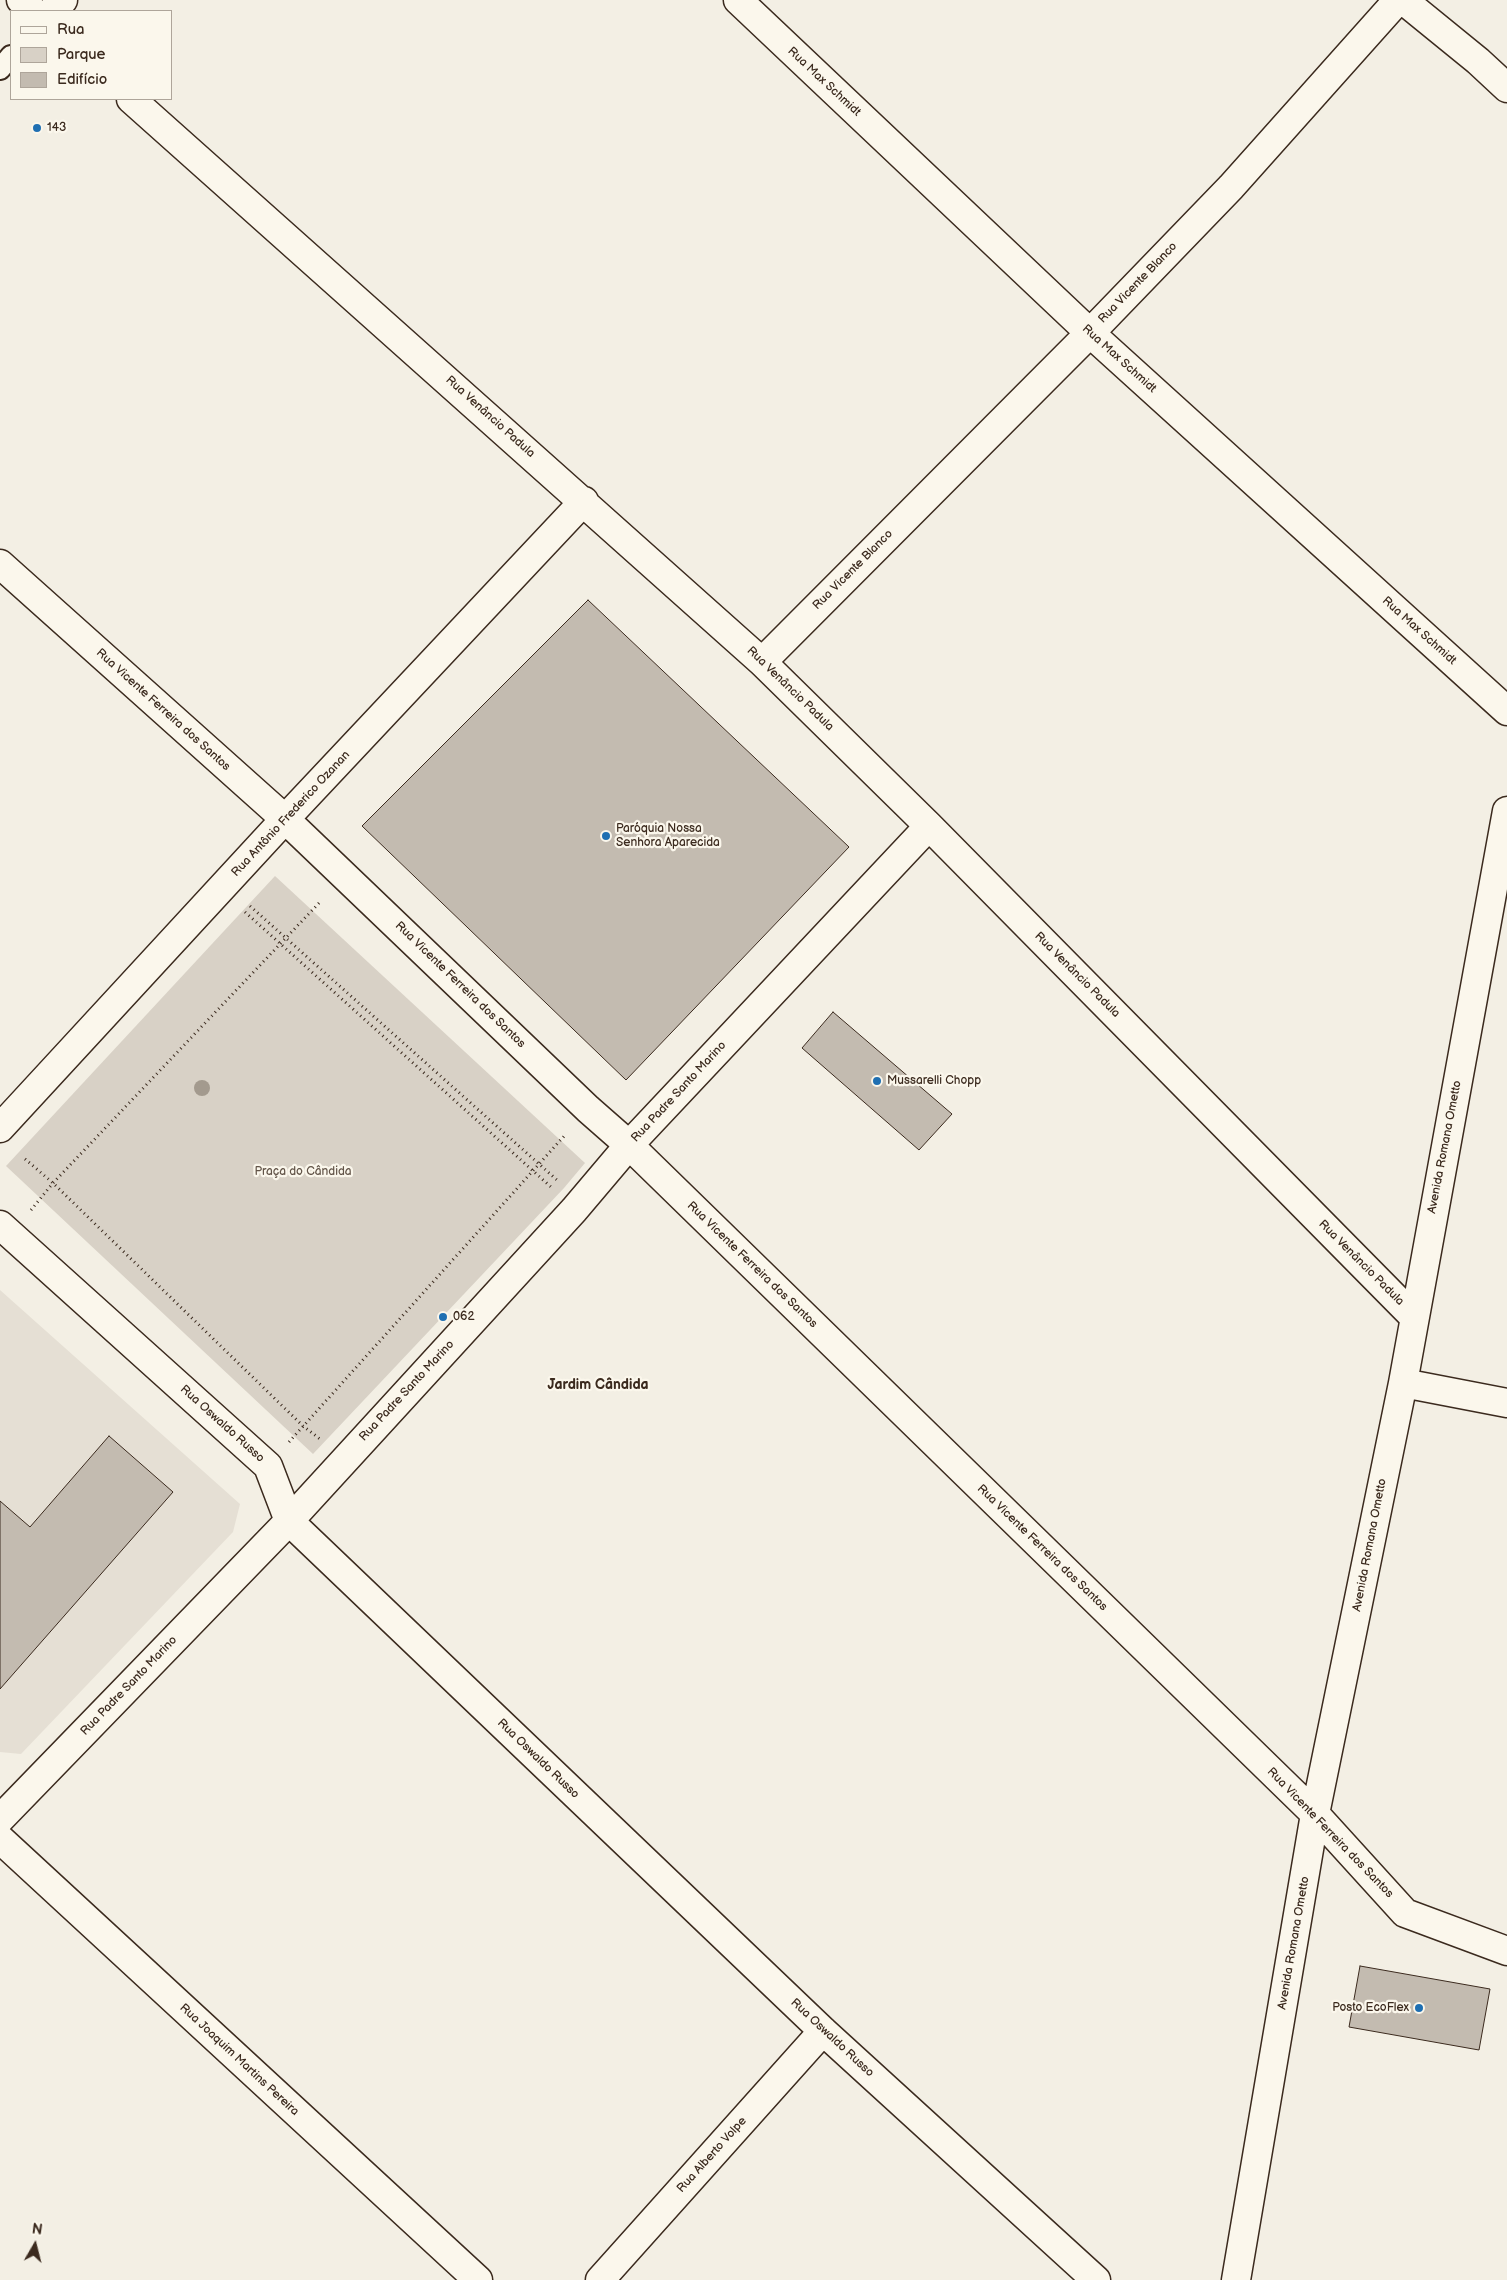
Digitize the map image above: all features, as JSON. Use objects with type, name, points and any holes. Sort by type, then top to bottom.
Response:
[{"type":"street","points":[[21,0],[32,10]]},
{"type":"street","points":[[53,10],[63,0]]},
{"type":"street","name":"Rua Max Schmidt","points":[[738,0],[1090,333],[1507,711]]},
{"type":"street","name":"Rua Vicente Blanco","points":[[762,662],[1090,333],[1231,187],[1398,0]]},
{"type":"street","points":[[1403,0],[1478,61],[1507,88]]},
{"type":"street","name":"Rua Venâncio Padula","points":[[132,100],[584,501],[762,662],[929,826],[1413,1316]]},
{"type":"street","name":"Rua Antônio Frederico Ozanan","points":[[0,1128],[285,819],[584,501]]},
{"type":"street","name":"Rua Vicente Ferreira dos Santos","points":[[0,564],[285,819],[397,924],[588,1109],[629,1145],[1315,1814],[1405,1913],[1507,1951]]},
{"type":"street","name":"Avenida Romana Ometto","points":[[1236,2280],[1315,1814],[1403,1383],[1413,1316],[1507,811]]},
{"type":"street","name":"Rua Padre Santo Marino","points":[[0,1819],[289,1521],[578,1206],[629,1145],[929,826]]},
{"type":"street","name":"Rua Oswaldo Russo","points":[[6,1229],[268,1466],[289,1521],[823,2031],[1096,2280]]},
{"type":"street","points":[[1403,1383],[1507,1403]]},
{"type":"street","name":"Rua Joaquim Martins Pereira","points":[[0,1839],[478,2280]]},
{"type":"street","name":"Rua Alberto Volpe","points":[[600,2280],[823,2031]]},
{"type":"lane","points":[[0,69],[10,57]]},
{"type":"path","points":[[6,1229],[53,1183],[345,877]]},
{"type":"path","points":[[223,887],[286,938],[538,1162],[564,1188],[578,1206]]},
{"type":"path","points":[[223,887],[281,944],[532,1169],[578,1206]]},
{"type":"path","points":[[268,1466],[538,1162],[588,1109]]},
{"type":"path","points":[[26,1159],[303,1426],[345,1458]]},
{"type":"shaded area","points":[[0,1290],[240,1504],[233,1532],[21,1754],[0,1752]]},
{"type":"green space","name":"Praça do Cândida","points":[[275,876],[585,1163],[564,1188],[313,1454],[6,1166]]},
{"type":"building","name":"Paróquia Nossa Senhora Aparecida","points":[[588,600],[849,847],[626,1080],[362,826]]},
{"type":"building","name":"Mussarelli Chopp","points":[[833,1012],[952,1114],[919,1150],[802,1048]]},
{"type":"building","points":[[109,1436],[173,1492],[0,1689],[0,1501],[30,1527]]},
{"type":"building","name":"Posto EcoFlex","points":[[1360,1966],[1490,1989],[1479,2050],[1349,2027]]},
{"type":"place","name":"143","points":[[37,128]]},
{"type":"place","name":"Paróquia Nossa Senhora Aparecida","points":[[606,836]]},
{"type":"place","name":"Mussarelli Chopp","points":[[877,1081]]},
{"type":"place","name":"062","points":[[443,1317]]},
{"type":"place","name":"Posto EcoFlex","points":[[1419,2008]]},
{"type":"district","name":"Jardim Cândida","points":[[598,1385]]}]
